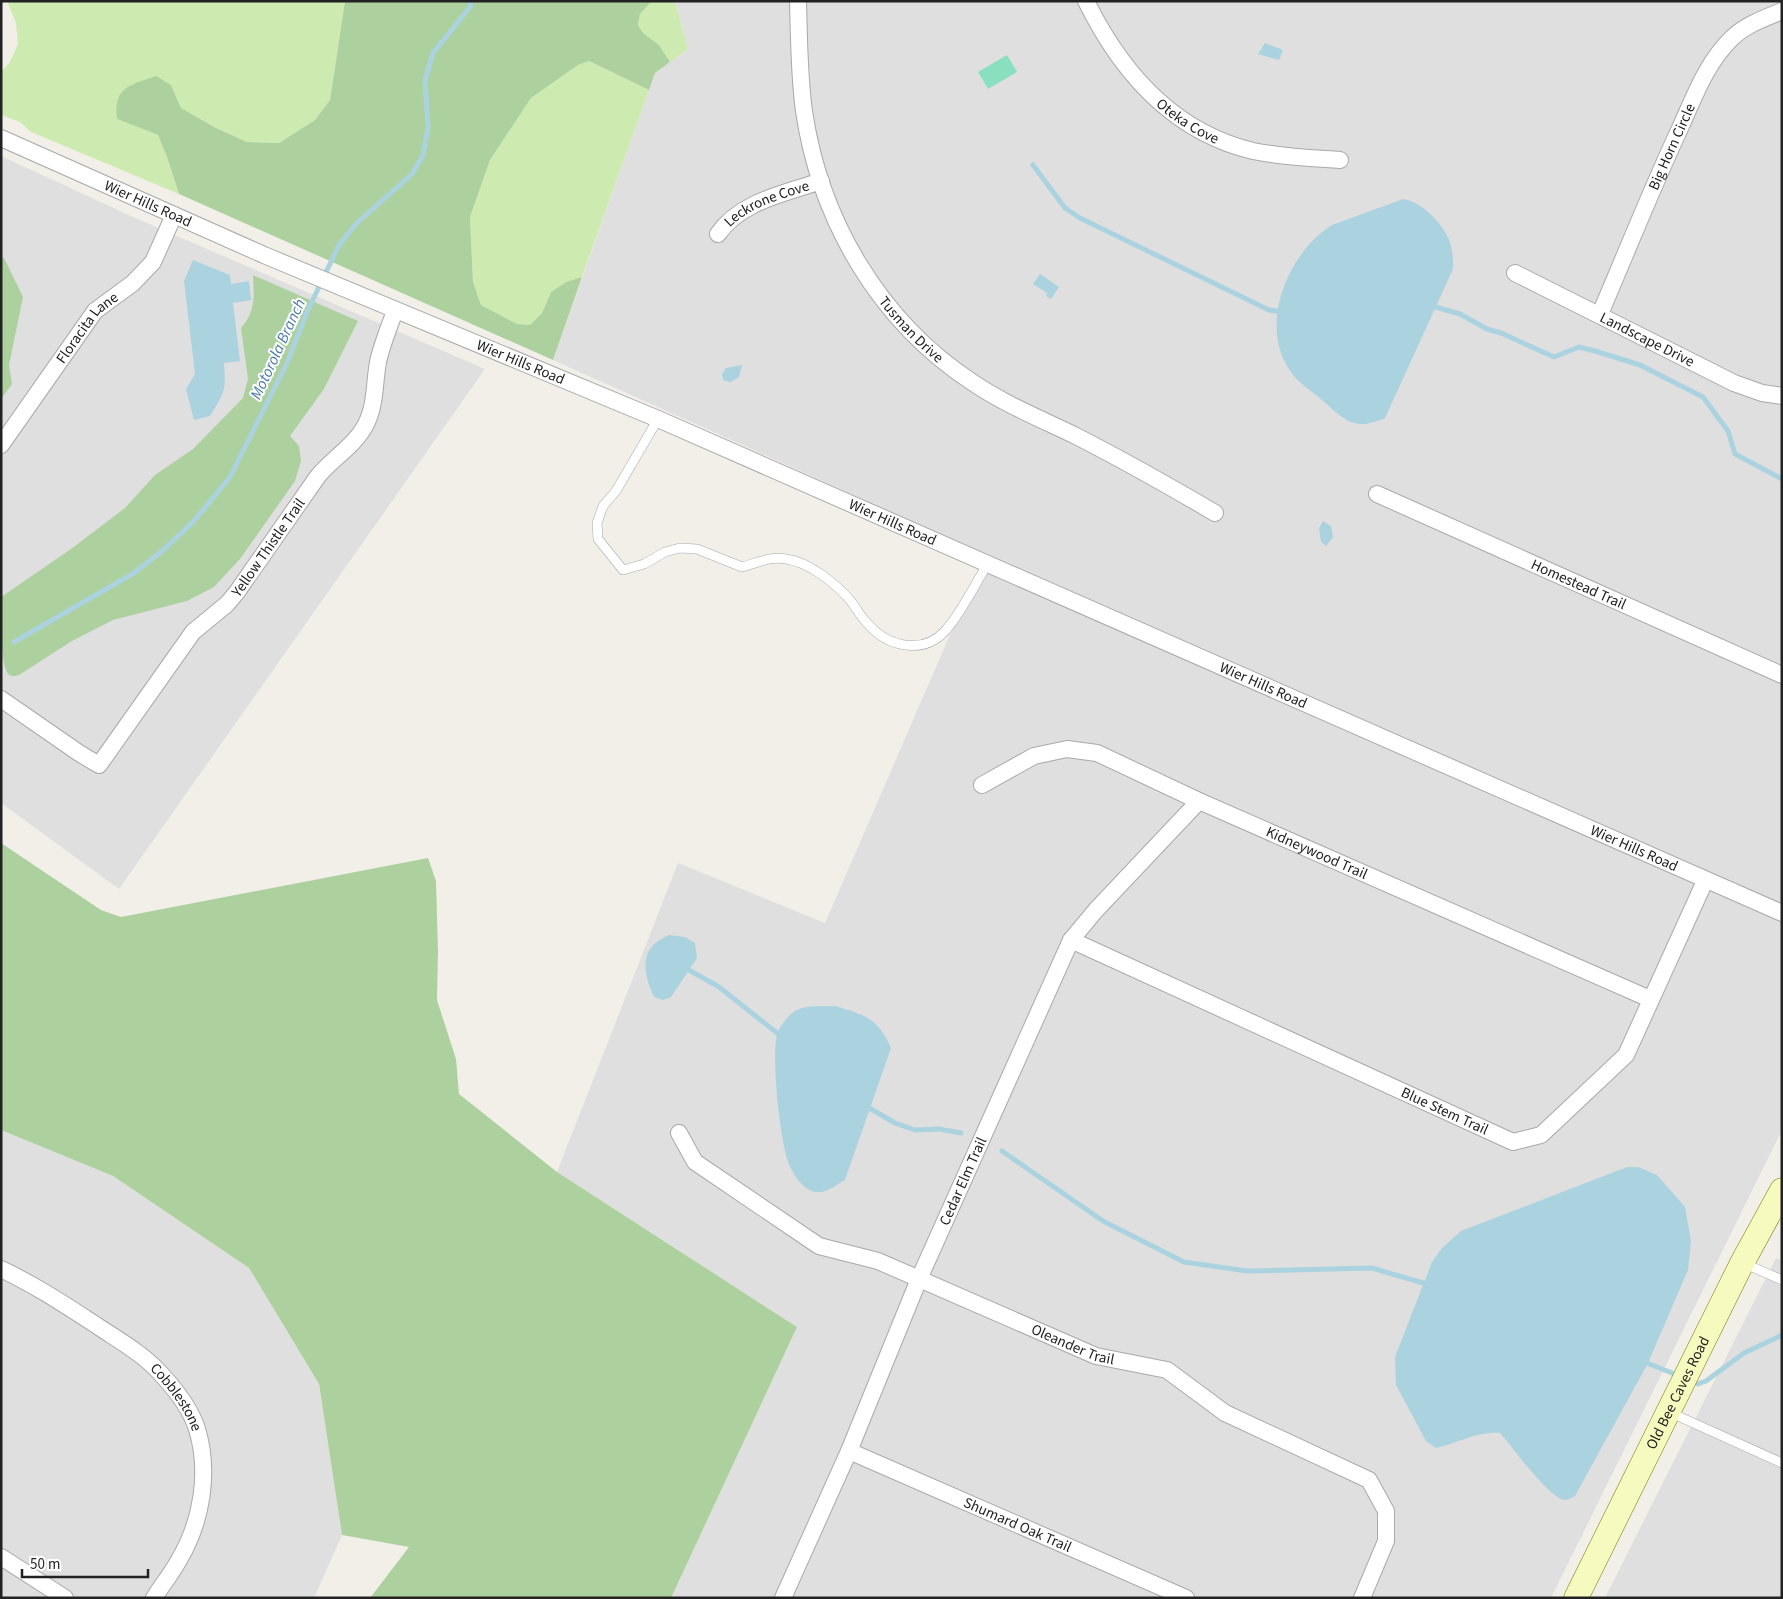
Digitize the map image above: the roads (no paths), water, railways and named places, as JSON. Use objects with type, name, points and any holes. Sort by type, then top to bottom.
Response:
[{"type":"street","name":"Tusman Drive","points":[[798,1],[804,110],[821,182],[837,225],[875,290],[927,348],[972,382],[1018,408],[1131,465],[1215,512]]},
{"type":"street","name":"Oteka Cove","points":[[1086,1],[1108,42],[1131,75],[1147,92],[1184,120],[1207,134],[1252,150],[1278,156],[1340,160]]},
{"type":"street","name":"Big Horn Circle","points":[[1600,314],[1664,162],[1704,76],[1718,54],[1733,37],[1751,25],[1782,11]]},
{"type":"street","name":"Wier Hills Road","points":[[1,138],[264,255],[658,419],[1705,881],[1782,913]]},
{"type":"street","name":"Leckrone Cove","points":[[718,234],[727,221],[750,206],[821,182]]},
{"type":"street","name":"Floracita Lane","points":[[1,445],[95,312],[133,283],[153,262],[174,215]]},
{"type":"street","name":"Landscape Drive","points":[[1515,273],[1600,314],[1734,383],[1762,393],[1782,396]]},
{"type":"street","name":"Yellow Thistle Trail","points":[[1,699],[78,753],[99,764],[193,632],[227,604],[238,592],[318,476],[365,427],[374,400],[378,360],[396,311]]},
{"type":"street","name":"Homestead Trail","points":[[1377,494],[1782,675]]},
{"type":"street","name":"Kidneywood Trail","points":[[982,785],[1034,756],[1067,749],[1097,753],[1199,801],[1650,999]]},
{"type":"street","name":"Cedar Elm Trail","points":[[783,1598],[849,1451],[919,1279],[1071,940],[1096,910],[1199,801]]},
{"type":"street","name":"Blue Stem Trail","points":[[1071,940],[1513,1142],[1541,1134],[1626,1054],[1705,881]]},
{"type":"street","name":"Oleander Trail","points":[[679,1133],[695,1162],[819,1246],[878,1262],[1096,1356],[1167,1370],[1225,1414],[1369,1480],[1386,1510],[1386,1541],[1362,1598]]},
{"type":"street","name":"Old Bee Caves Road","points":[[1576,1598],[1742,1263],[1782,1190]]},
{"type":"street","name":"Cobblestone","points":[[1,1269],[37,1286],[133,1349],[161,1374],[181,1400],[196,1428],[202,1458],[202,1496],[194,1529],[180,1560],[154,1598]]},
{"type":"street","name":"Shumard Oak Trail","points":[[849,1451],[1186,1598]]},
{"type":"street","points":[[1,1557],[65,1598]]},
{"type":"lane","points":[[658,419],[616,491],[603,506],[597,523],[598,539],[623,570],[644,564],[665,552],[680,548],[697,549],[742,568],[761,560],[788,559],[803,564],[821,575],[849,599],[869,625],[888,641],[912,647],[931,643],[946,630],[988,563]]},
{"type":"lane","points":[[1742,1263],[1782,1280]]},
{"type":"lane","points":[[1669,1412],[1782,1463]]},
{"type":"water","points":[[1265,43],[1283,50],[1279,60],[1258,54]]},
{"type":"water","points":[[1403,199],[1418,205],[1439,223],[1449,239],[1453,254],[1453,269],[1385,418],[1365,424],[1358,424],[1350,422],[1337,413],[1301,383],[1291,372],[1281,354],[1277,333],[1277,312],[1282,291],[1291,271],[1302,253],[1316,237],[1332,225]]},
{"type":"water","points":[[193,260],[230,275],[231,284],[249,281],[251,300],[233,303],[240,361],[224,363],[225,380],[219,402],[210,416],[194,420],[186,389],[195,374],[184,281]]},
{"type":"water","points":[[1040,274],[1059,287],[1051,299],[1046,296],[1047,293],[1033,284]]},
{"type":"water","points":[[742,365],[739,377],[730,382],[723,380],[722,374],[726,368]]},
{"type":"water","points":[[1323,521],[1331,526],[1333,537],[1326,546],[1321,542],[1319,528]]},
{"type":"water","points":[[669,935],[685,937],[695,943],[697,958],[671,997],[663,1000],[654,997],[647,978],[646,961],[652,946]]},
{"type":"water","points":[[811,1006],[836,1006],[870,1019],[881,1030],[891,1048],[845,1180],[827,1190],[815,1192],[805,1187],[797,1179],[789,1164],[786,1153],[777,1097],[776,1042],[778,1031],[786,1019],[799,1009]]},
{"type":"water","points":[[1627,1167],[1638,1167],[1657,1175],[1685,1207],[1691,1241],[1688,1270],[1648,1363],[1575,1496],[1565,1500],[1554,1494],[1537,1478],[1500,1433],[1483,1434],[1436,1448],[1426,1441],[1396,1385],[1395,1357],[1432,1262],[1442,1248],[1461,1231]]},
{"type":"waterway","name":"Motorola Branch","points":[[14,642],[134,573],[162,551],[193,522],[230,477],[287,363],[308,310],[339,245],[356,224],[412,174],[423,155],[428,128],[425,80],[433,53],[470,7],[471,1]]},
{"type":"waterway","points":[[1033,165],[1065,208],[1080,218],[1269,310],[1284,312]]},
{"type":"waterway","points":[[1432,306],[1460,314],[1487,329],[1501,333],[1554,357],[1579,347],[1640,365],[1703,397],[1728,431],[1735,454],[1782,479]]},
{"type":"waterway","points":[[689,970],[719,987],[782,1037]]},
{"type":"waterway","points":[[866,1106],[895,1123],[915,1130],[939,1129],[961,1133]]},
{"type":"waterway","points":[[1002,1151],[1103,1221],[1184,1262],[1247,1271],[1372,1268],[1430,1285]]},
{"type":"waterway","points":[[1698,1384],[1706,1381],[1744,1353],[1782,1335]]},
{"type":"waterway","points":[[1642,1361],[1672,1373]]}]
